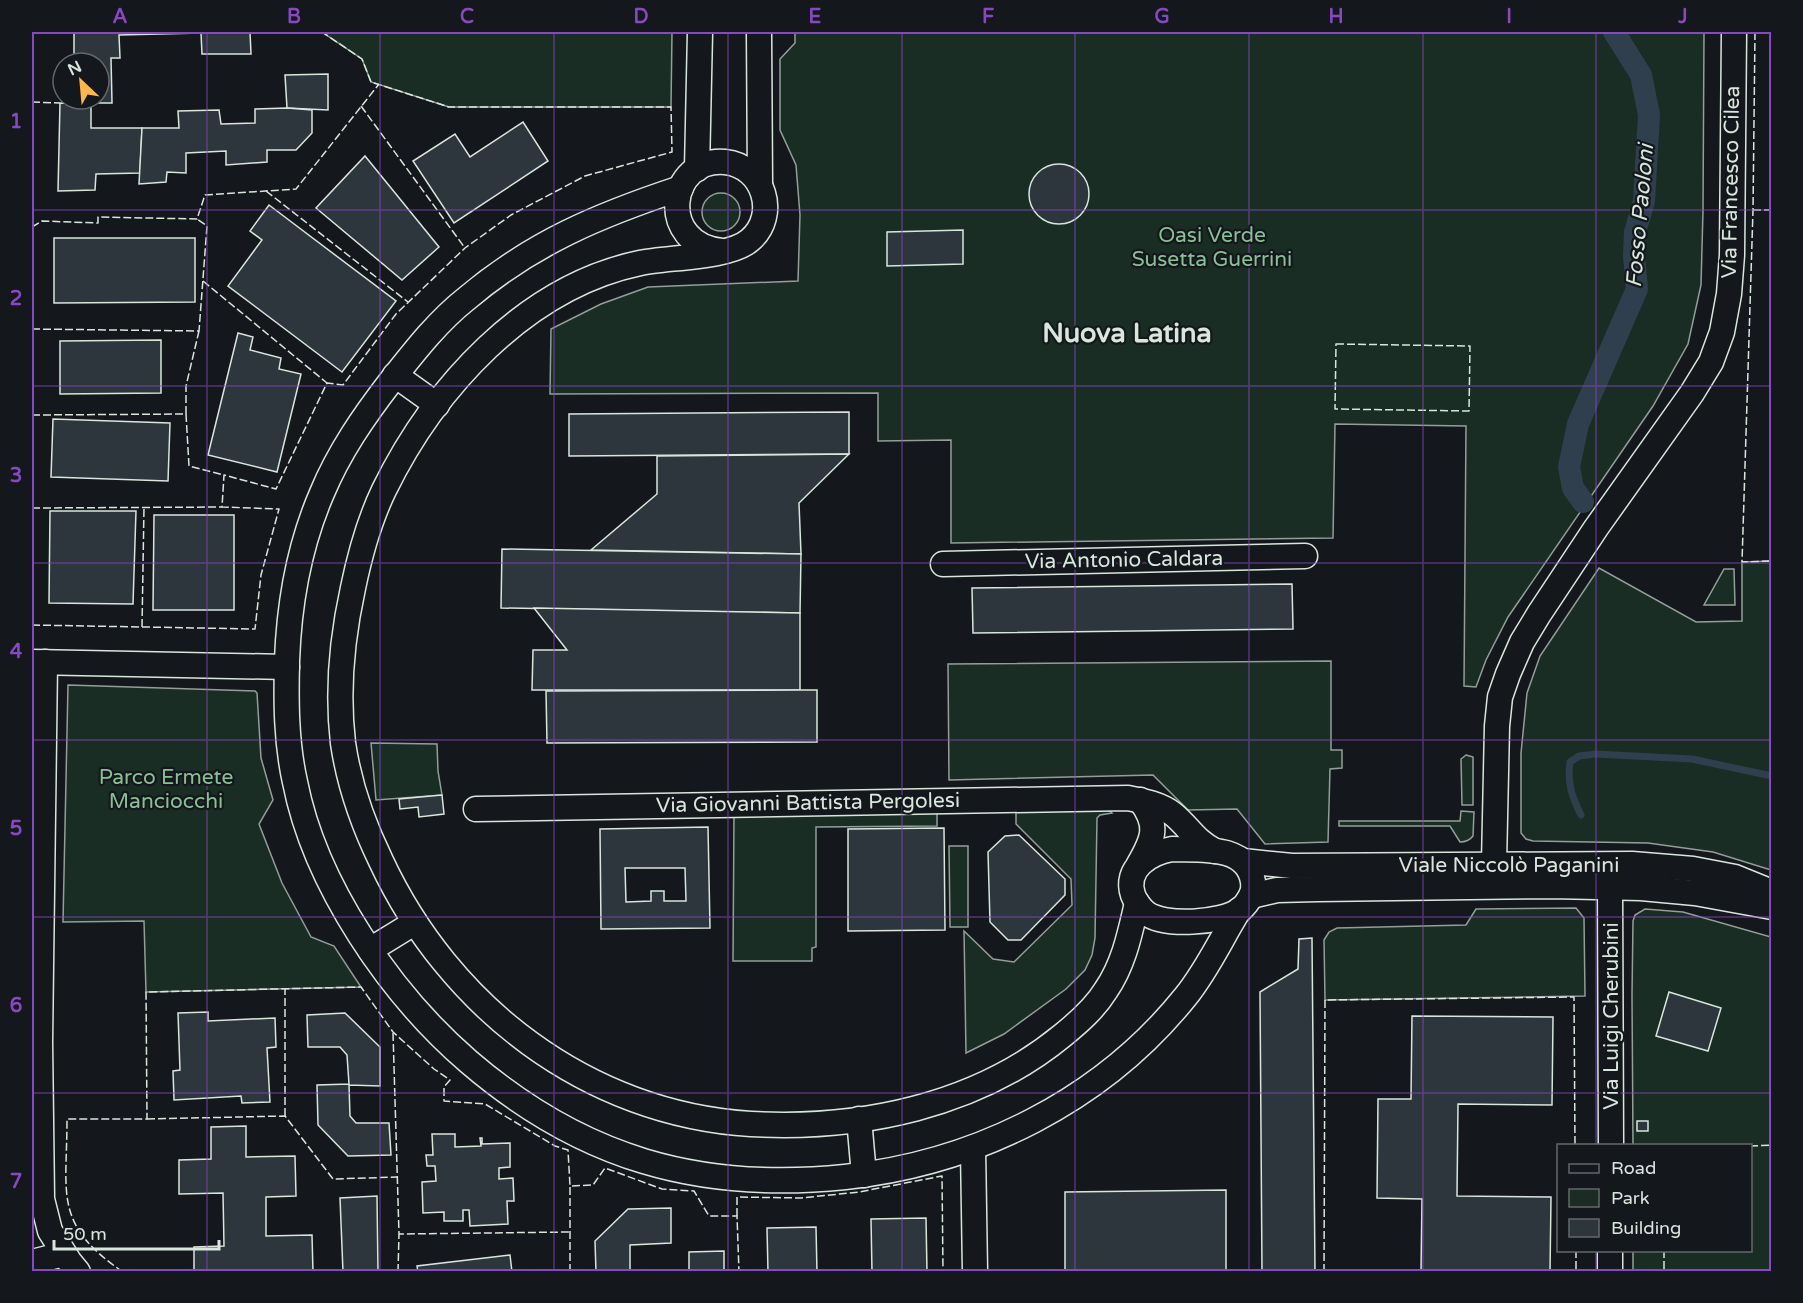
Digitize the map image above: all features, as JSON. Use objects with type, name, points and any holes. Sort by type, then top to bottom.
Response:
[{"type":"street","points":[[697,169],[700,32]]},
{"type":"street","points":[[759,32],[760,185]]},
{"type":"street","name":"Via Francesco Cilea","points":[[1494,864],[1497,726],[1500,697],[1508,674],[1522,642],[1596,528],[1692,393],[1711,362],[1722,332],[1729,294],[1732,255],[1734,32]]},
{"type":"street","points":[[722,251],[703,248],[687,235],[681,227],[676,208],[681,188],[697,169],[714,163],[732,163],[748,171],[765,195],[764,218],[753,238],[734,250],[636,264],[609,271],[576,285],[534,311],[508,330],[476,360],[437,405],[405,450],[379,502],[370,525],[350,603],[345,637],[341,689],[344,745],[354,793],[367,831],[383,867],[414,923],[434,951],[459,981],[518,1036],[561,1065],[612,1090],[668,1109],[733,1122],[795,1125],[859,1119],[913,1110],[964,1094],[1011,1070],[1055,1042],[1090,1011],[1108,988],[1127,946],[1137,903],[1131,883],[1133,874],[1152,838],[1150,814],[1140,800]]},
{"type":"street","points":[[681,188],[600,216],[563,233],[490,279],[451,312],[395,375],[351,437],[317,503],[304,543],[292,600],[287,667],[288,734],[292,766],[299,800],[315,846],[334,888],[370,950],[411,1004],[454,1048],[519,1100],[555,1124],[584,1139],[660,1166],[717,1177],[807,1179],[864,1175],[918,1165],[973,1148],[1045,1114],[1095,1082],[1129,1055],[1164,1021],[1188,993],[1245,903],[1254,884],[1250,870],[1243,861]]},
{"type":"street","points":[[395,375],[437,405]]},
{"type":"street","name":"Via Antonio Caldara","points":[[943,564],[1305,556]]},
{"type":"street","points":[[71,1263],[41,1234],[37,819],[38,662],[287,667]]},
{"type":"street","name":"Via Giovanni Battista Pergolesi","points":[[476,809],[1112,797],[1140,800],[1171,812],[1185,825],[1192,836],[1215,851]]},
{"type":"street","name":"Viale Niccolò Paganini","points":[[1139,864],[1158,851],[1172,849],[1230,853],[1243,861],[1292,866],[1632,864],[1735,877],[1772,892]]},
{"type":"street","name":"Viale Niccolò Paganini","points":[[1137,903],[1146,914],[1169,920],[1218,920],[1245,903],[1277,890],[1610,887],[1695,893],[1772,907]]},
{"type":"street","name":"Via Luigi Cherubini","points":[[1610,887],[1611,1144]]},
{"type":"street","points":[[370,950],[414,923]]},
{"type":"street","points":[[859,1119],[864,1175]]},
{"type":"street","points":[[973,1148],[975,1272]]},
{"type":"street","points":[[1610,1252],[1610,1272]]},
{"type":"street","points":[[32,1262],[71,1263]]},
{"type":"green space","points":[[322,32],[672,32],[671,107],[449,107],[371,82],[362,59]]},
{"type":"green space","name":"Oasi Verde Susetta Guerrini","points":[[795,32],[1704,32],[1701,285],[1688,344],[1653,406],[1508,617],[1486,660],[1476,687],[1464,686],[1466,426],[1335,424],[1333,538],[951,543],[951,440],[878,441],[878,393],[550,394],[551,329],[601,304],[648,287],[798,281],[800,215],[796,165],[780,130],[780,59],[795,43]]},
{"type":"green space","points":[[721,193],[734,199],[740,212],[734,225],[721,231],[708,225],[702,212],[708,199]]},
{"type":"green space","points":[[1771,561],[1771,870],[1713,852],[1648,843],[1526,839],[1521,833],[1521,753],[1527,693],[1540,656],[1599,568],[1696,622],[1742,621],[1742,562]]},
{"type":"green space","points":[[1724,569],[1734,569],[1735,605],[1704,605]]},
{"type":"green space","points":[[1331,661],[1331,750],[1342,750],[1342,768],[1330,769],[1328,842],[1265,844],[1237,809],[1188,810],[1153,775],[949,780],[948,664]]},
{"type":"green space","name":"Parco Ermete Manciocchi","points":[[68,685],[255,691],[257,693],[261,758],[273,800],[259,824],[282,883],[311,937],[334,946],[361,987],[146,992],[144,921],[63,922]]},
{"type":"green space","points":[[371,743],[437,744],[442,795],[376,800]]},
{"type":"green space","points":[[1466,755],[1473,757],[1473,805],[1462,805],[1461,759]]},
{"type":"green space","points":[[1107,809],[1112,813],[1100,815],[1097,818],[1095,938],[1092,955],[1085,970],[1066,989],[1004,1034],[966,1053],[964,931],[993,959],[1014,962],[1072,905],[1071,879],[1016,824],[1016,811]]},
{"type":"green space","points":[[1461,811],[1474,812],[1473,836],[1462,842],[1450,826],[1339,826],[1339,821],[1460,821]]},
{"type":"green space","points":[[937,812],[937,826],[816,827],[816,947],[812,948],[812,961],[733,961],[734,815]]},
{"type":"green space","points":[[949,846],[968,846],[968,927],[950,927]]},
{"type":"green space","points":[[1576,908],[1584,918],[1585,996],[1325,1000],[1324,940],[1329,932],[1337,928],[1466,925],[1476,909]]},
{"type":"green space","points":[[1645,909],[1683,912],[1771,937],[1771,1271],[1633,1271],[1633,1252],[1752,1252],[1752,1144],[1633,1144],[1632,995],[1635,915]]},
{"type":"building","points":[[74,32],[250,32],[251,54],[202,54],[201,33],[119,35],[120,58],[111,58],[111,51],[74,51]]},
{"type":"building","points":[[328,74],[328,110],[287,108],[285,75]]},
{"type":"building","points":[[255,109],[312,110],[312,133],[296,150],[267,150],[267,162],[226,165],[226,151],[186,153],[186,173],[167,172],[166,182],[139,184],[142,128],[179,128],[178,111],[219,110],[221,124],[255,123]]},
{"type":"building","points":[[60,111],[91,111],[91,128],[142,128],[140,173],[96,174],[95,190],[58,191]]},
{"type":"building","points":[[523,122],[548,161],[454,223],[413,161],[455,134],[470,157]]},
{"type":"building","points":[[365,156],[439,247],[402,280],[316,208]]},
{"type":"building","points":[[1059,164],[1080,173],[1089,194],[1080,215],[1059,224],[1038,215],[1029,194],[1038,173]]},
{"type":"building","points":[[269,205],[396,301],[342,372],[228,286],[262,240],[250,231]]},
{"type":"building","points":[[963,230],[963,264],[887,266],[887,232]]},
{"type":"building","points":[[54,238],[195,238],[195,302],[54,303]]},
{"type":"building","points":[[238,333],[253,337],[250,350],[281,358],[279,369],[301,374],[277,472],[208,455]]},
{"type":"building","points":[[161,340],[161,393],[60,394],[60,341]]},
{"type":"building","points":[[849,412],[849,454],[569,456],[569,414]]},
{"type":"building","points":[[53,419],[170,423],[168,481],[51,477]]},
{"type":"building","points":[[849,454],[799,503],[801,554],[591,550],[657,494],[657,456]]},
{"type":"building","points":[[50,511],[136,511],[133,604],[49,603]]},
{"type":"building","points":[[154,515],[234,515],[234,610],[153,610]]},
{"type":"building","points":[[502,549],[801,554],[800,613],[501,608]]},
{"type":"building","points":[[1292,584],[1293,629],[973,633],[972,588]]},
{"type":"building","points":[[534,608],[800,613],[800,690],[532,690],[533,650],[567,650]]},
{"type":"building","points":[[817,690],[817,742],[547,743],[546,691]]},
{"type":"building","points":[[442,795],[444,814],[419,817],[418,807],[400,809],[399,799]]},
{"type":"building","points":[[708,827],[710,928],[601,929],[600,829]],"holes":[[[625,868],[685,868],[686,901],[664,901],[664,891],[651,891],[651,901],[626,902]]]},
{"type":"building","points":[[944,828],[945,930],[848,931],[848,829]]},
{"type":"building","points":[[1019,835],[1065,879],[1065,895],[1021,940],[1008,940],[990,922],[988,852],[1005,836]]},
{"type":"building","points":[[1312,938],[1315,1272],[1262,1272],[1260,992],[1298,969],[1299,939]]},
{"type":"building","points":[[1669,992],[1721,1008],[1708,1051],[1656,1036]]},
{"type":"building","points":[[208,1012],[208,1021],[275,1018],[276,1047],[267,1048],[270,1102],[242,1103],[241,1096],[174,1100],[173,1071],[180,1070],[178,1013]]},
{"type":"building","points":[[345,1013],[380,1047],[380,1086],[349,1085],[350,1116],[356,1123],[389,1123],[391,1155],[348,1156],[318,1125],[317,1085],[349,1084],[347,1055],[340,1047],[308,1047],[307,1015]]},
{"type":"building","points":[[1412,1016],[1553,1017],[1552,1105],[1458,1104],[1457,1196],[1551,1197],[1550,1272],[1421,1272],[1422,1199],[1377,1198],[1378,1099],[1411,1099]]},
{"type":"building","points":[[1637,1121],[1648,1121],[1648,1131],[1637,1131]]},
{"type":"building","points":[[246,1126],[246,1157],[295,1156],[296,1196],[266,1197],[266,1236],[312,1235],[313,1272],[194,1272],[194,1247],[224,1246],[223,1193],[179,1194],[179,1160],[211,1159],[211,1127]]},
{"type":"building","points":[[432,1134],[455,1134],[455,1147],[481,1146],[480,1138],[482,1138],[482,1144],[510,1143],[510,1167],[499,1168],[499,1179],[513,1178],[514,1201],[507,1201],[508,1224],[470,1226],[469,1210],[463,1210],[463,1221],[444,1221],[444,1212],[423,1213],[422,1182],[436,1181],[435,1166],[427,1166],[426,1155],[433,1155]]},
{"type":"building","points":[[1226,1190],[1226,1272],[1065,1272],[1065,1192]]},
{"type":"building","points":[[377,1196],[378,1272],[343,1272],[340,1198]]},
{"type":"building","points":[[671,1208],[671,1243],[630,1245],[630,1272],[596,1272],[595,1241],[628,1209]]},
{"type":"building","points":[[926,1218],[927,1272],[872,1272],[871,1219]]},
{"type":"building","points":[[816,1227],[817,1272],[768,1272],[767,1228]]},
{"type":"building","points":[[724,1251],[724,1272],[689,1272],[689,1252]]},
{"type":"building","points":[[510,1255],[512,1272],[418,1272],[417,1266]]},
{"type":"waterway","name":"Fosso Paoloni","points":[[1583,502],[1573,488],[1569,467],[1578,424],[1637,289],[1634,256],[1635,232],[1644,201],[1649,115],[1641,75],[1614,32]]},
{"type":"waterway","points":[[1581,815],[1573,796],[1569,777],[1570,762],[1579,756],[1596,754],[1692,759],[1772,776]]},
{"type":"fence","points":[[32,625],[255,629],[261,575],[279,509],[222,507],[224,475],[276,489],[327,383],[343,385],[396,314],[465,248],[511,215],[585,176],[672,152],[671,107],[449,107],[371,82],[362,59],[322,32]]},
{"type":"fence","points":[[1755,32],[1753,210],[1742,562],[1772,561]]},
{"type":"fence","points":[[32,227],[42,221],[98,223],[98,217],[197,219],[205,195],[296,189],[379,84]]},
{"type":"fence","points":[[32,102],[51,103]]},
{"type":"fence","points":[[361,106],[465,248]]},
{"type":"fence","points":[[266,191],[408,302]]},
{"type":"fence","points":[[1753,210],[1772,210]]},
{"type":"fence","points":[[32,329],[199,331],[207,226],[197,219]]},
{"type":"fence","points":[[203,281],[327,383]]},
{"type":"fence","points":[[32,415],[186,414],[186,386],[199,331]]},
{"type":"fence","points":[[1336,344],[1470,346],[1469,411],[1335,409],[1336,344]]},
{"type":"fence","points":[[186,414],[189,466],[224,475]]},
{"type":"fence","points":[[142,627],[144,507]]},
{"type":"fence","points":[[32,508],[222,507]]},
{"type":"fence","points":[[123,1272],[100,1255],[85,1239],[75,1223],[66,1188],[67,1119],[147,1119],[146,992],[361,987],[393,1032],[434,1069],[450,1080],[444,1087],[444,1101],[485,1104],[555,1146],[568,1150],[570,1186]]},
{"type":"fence","points":[[285,989],[285,1116]]},
{"type":"fence","points":[[1324,1272],[1325,1000],[1574,997],[1575,1144]]},
{"type":"fence","points":[[393,1033],[399,1234],[570,1232]]},
{"type":"fence","points":[[147,1119],[285,1116],[333,1179],[397,1177]]},
{"type":"fence","points":[[1752,1146],[1772,1145]]},
{"type":"fence","points":[[570,1272],[570,1186],[593,1185],[605,1168],[662,1189],[694,1191],[709,1216],[737,1216],[739,1272]]},
{"type":"fence","points":[[737,1216],[737,1197],[801,1198],[859,1192],[942,1176],[943,1272]]},
{"type":"fence","points":[[398,1272],[399,1234]]},
{"type":"fence","points":[[1576,1252],[1576,1272]]},
{"type":"fence","points":[[1664,1252],[1664,1272]]},
{"type":"district","name":"Nuova Latina","points":[[1127,333]]}]
